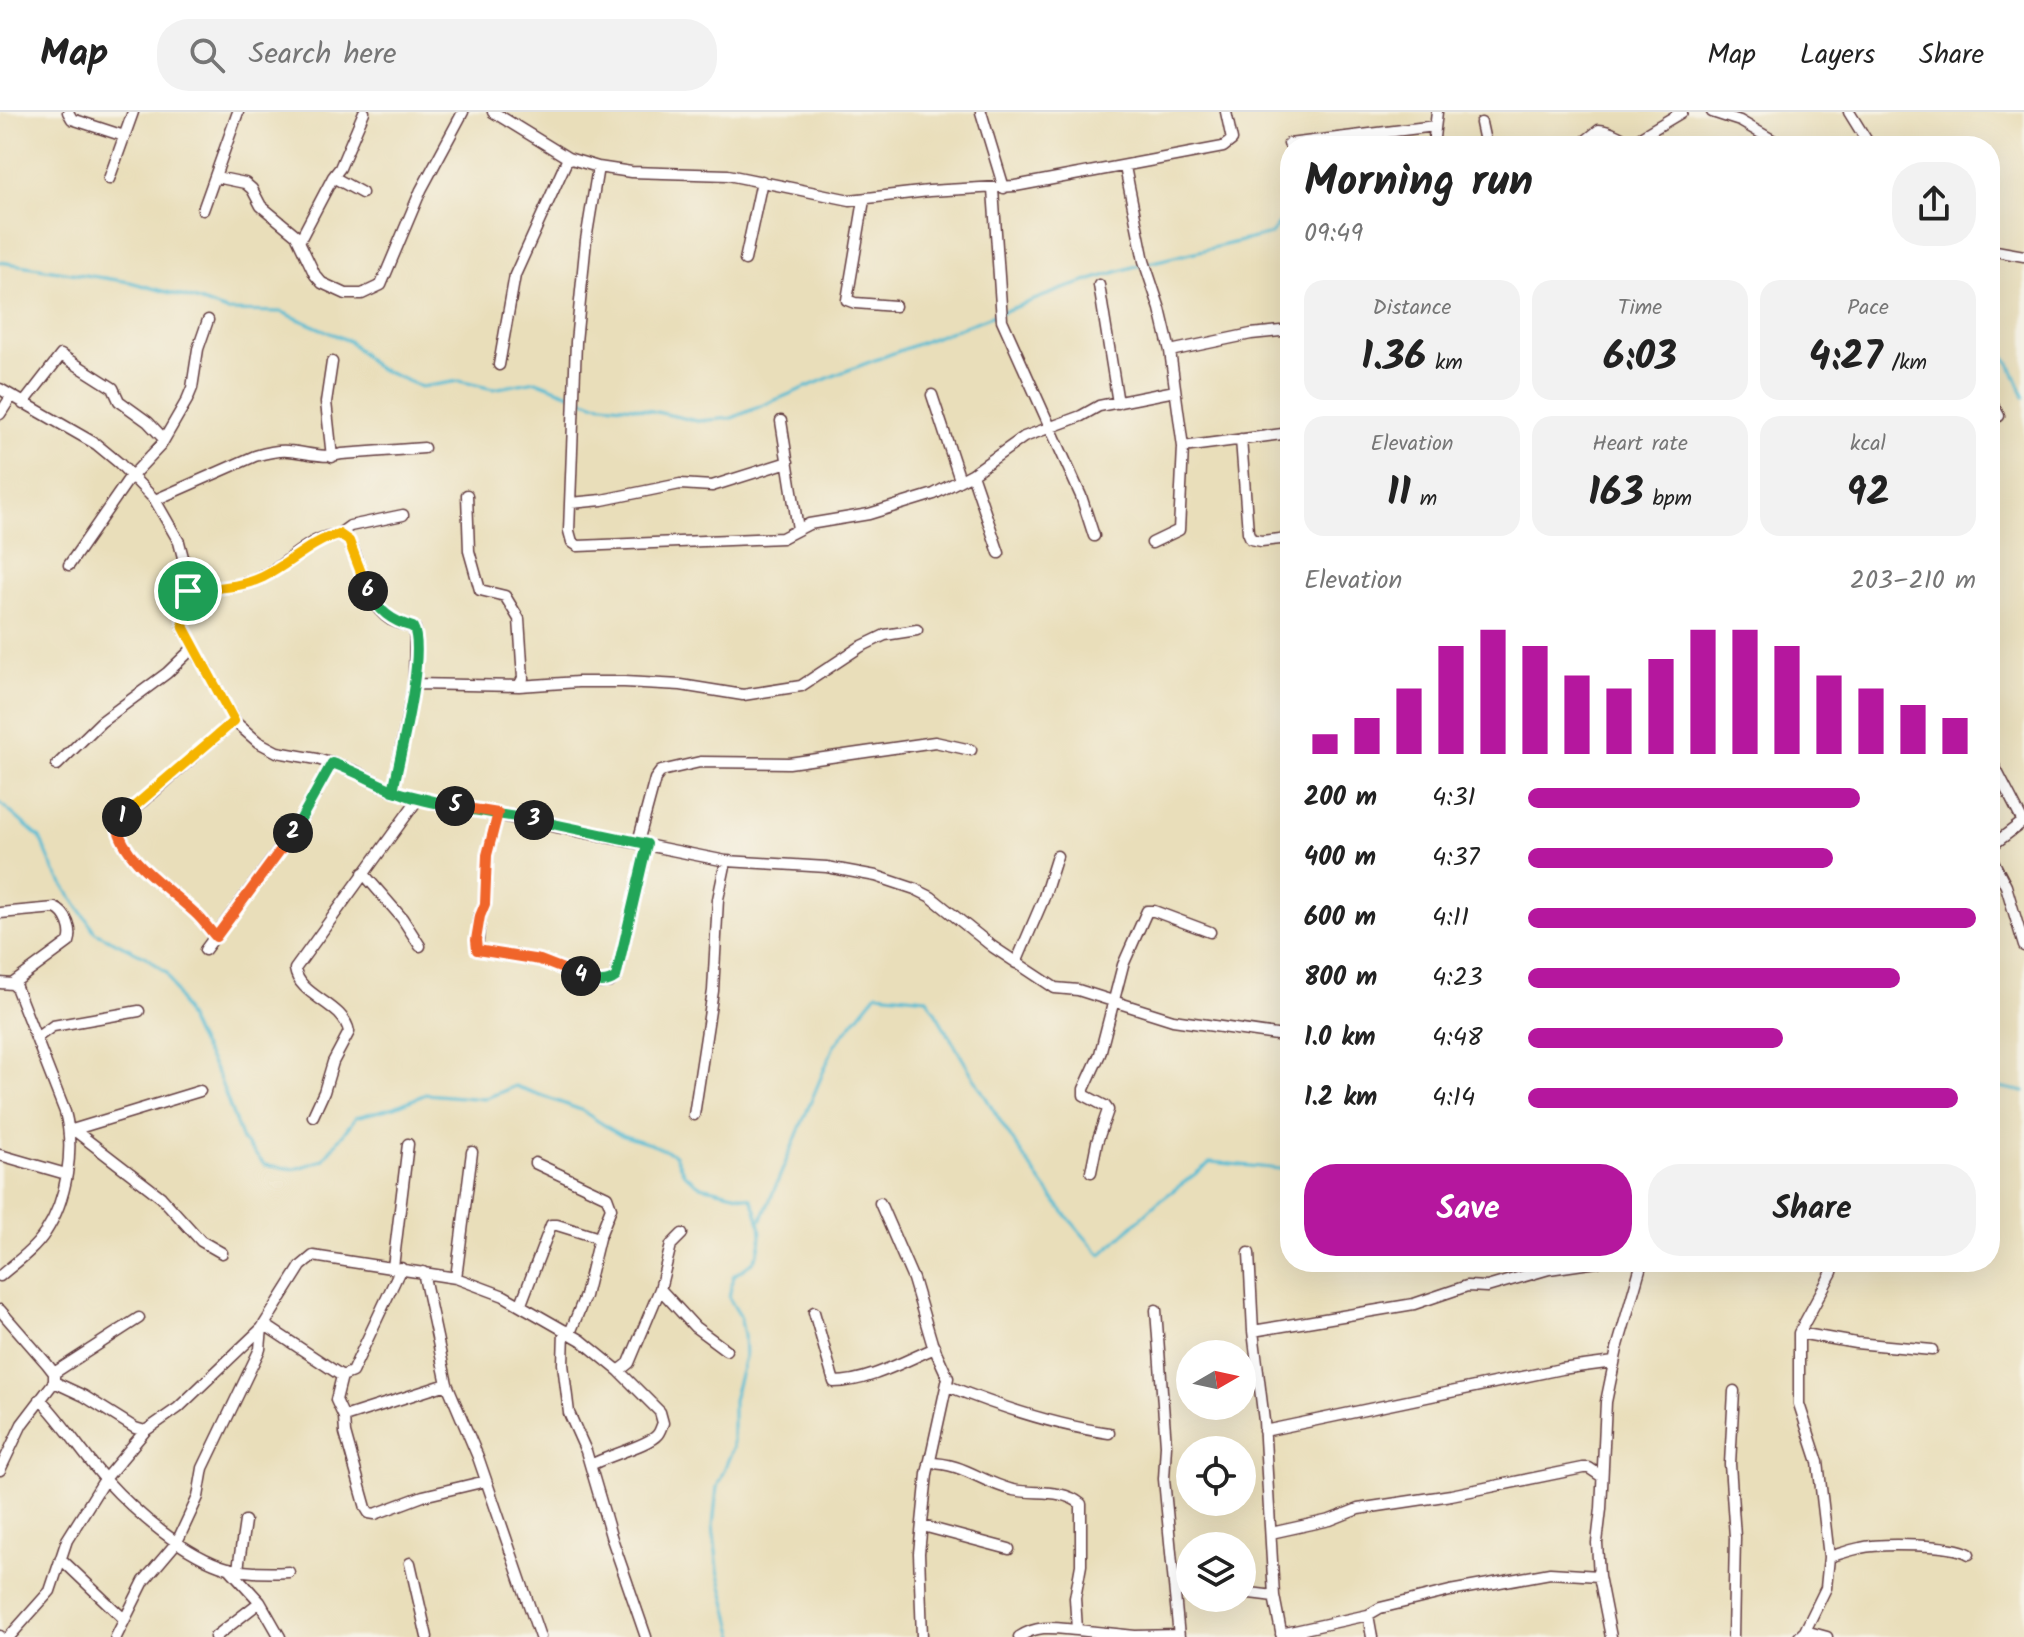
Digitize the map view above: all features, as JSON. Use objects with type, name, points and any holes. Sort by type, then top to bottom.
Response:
[{"type":"street","points":[[68,112],[72,119],[124,136]]},
{"type":"street","points":[[109,179],[133,112]]},
{"type":"street","points":[[203,210],[238,112]]},
{"type":"street","points":[[300,240],[340,168],[364,112]]},
{"type":"street","points":[[216,177],[245,183],[252,189],[261,206],[300,240],[315,275],[322,283],[346,294],[362,294],[381,285],[421,190],[463,112]]},
{"type":"street","points":[[493,112],[508,116],[568,158],[598,167],[631,172],[728,175],[837,199],[864,200],[929,191],[998,188],[1125,167],[1230,144],[1232,131],[1226,112]]},
{"type":"street","points":[[981,112],[998,188],[1002,320],[1085,506],[1094,536]]},
{"type":"street","points":[[1434,136],[1437,112]]},
{"type":"street","points":[[1648,136],[1682,112]]},
{"type":"street","points":[[1712,112],[1743,116],[1770,136]]},
{"type":"street","points":[[1849,112],[1864,136]]},
{"type":"street","points":[[1481,123],[1484,136]]},
{"type":"street","points":[[1354,136],[1435,126]]},
{"type":"street","points":[[1592,136],[1599,130],[1608,130],[1615,136]]},
{"type":"street","points":[[499,365],[515,275],[568,158]]},
{"type":"street","points":[[598,167],[586,240],[576,342],[569,531],[572,542],[578,546],[782,538],[817,522],[890,508],[934,494],[972,474],[1011,443],[1099,406],[1175,391]]},
{"type":"street","points":[[1125,167],[1144,261],[1170,351],[1183,447],[1179,530],[1152,543]]},
{"type":"street","points":[[333,177],[362,193]]},
{"type":"street","points":[[745,260],[762,181]]},
{"type":"street","points":[[864,200],[847,300],[895,306]]},
{"type":"street","points":[[2000,252],[2024,256]]},
{"type":"street","points":[[1099,285],[1118,403]]},
{"type":"street","points":[[69,565],[131,478],[153,456],[164,439],[192,388],[198,349],[208,320]]},
{"type":"street","points":[[1170,351],[1280,331]]},
{"type":"street","points":[[23,404],[61,355],[113,388],[119,401],[164,439]]},
{"type":"street","points":[[332,362],[326,402],[332,457]]},
{"type":"street","points":[[0,389],[96,444],[155,500],[179,542],[188,591],[182,615],[193,648],[234,721],[258,742],[277,752],[332,763],[418,799],[726,861],[827,867],[876,876],[931,897],[1016,963],[1055,988],[1078,990],[1173,1020],[1280,1036]]},
{"type":"street","points":[[932,395],[960,480]]},
{"type":"street","points":[[0,414],[11,397]]},
{"type":"street","points":[[781,421],[798,529]]},
{"type":"street","points":[[1183,447],[1280,434]]},
{"type":"street","points":[[1241,439],[1248,532],[1251,539],[1280,539]]},
{"type":"street","points":[[155,500],[273,451],[332,457],[424,448]]},
{"type":"street","points":[[571,503],[680,484],[712,486],[788,462]]},
{"type":"street","points":[[972,474],[999,553]]},
{"type":"street","points":[[467,495],[469,551],[480,590],[505,596],[519,619],[523,678],[519,686]]},
{"type":"street","points":[[188,591],[260,579],[304,549],[350,526],[403,515]]},
{"type":"street","points":[[339,534],[349,541],[363,582],[378,607],[394,622],[415,629],[414,684],[393,791]]},
{"type":"street","points":[[414,684],[519,686],[624,682],[681,685],[743,695],[801,686],[860,647],[885,635],[917,630]]},
{"type":"street","points":[[57,765],[101,722],[167,673],[193,648]]},
{"type":"street","points":[[216,937],[197,915],[149,875],[119,837],[117,825],[124,815],[234,721]]},
{"type":"street","points":[[498,813],[487,855],[485,904],[480,916],[477,950],[540,960],[600,983],[610,982],[616,977],[655,779],[661,771],[700,762],[789,763],[935,742],[971,750]]},
{"type":"street","points":[[205,950],[293,834],[332,763]]},
{"type":"street","points":[[2000,777],[2023,822],[2000,839]]},
{"type":"street","points":[[313,1116],[333,1062],[349,1032],[345,1019],[300,981],[295,969],[418,799]]},
{"type":"street","points":[[1016,963],[1039,911],[1057,856]]},
{"type":"street","points":[[694,1115],[713,991],[718,899],[726,861]]},
{"type":"street","points":[[363,873],[402,918],[420,946]]},
{"type":"street","points":[[2000,874],[2024,946]]},
{"type":"street","points":[[0,913],[55,908],[64,915],[71,933],[69,942],[6,983]]},
{"type":"street","points":[[1091,1172],[1108,1110],[1084,1095],[1084,1089],[1100,1054],[1123,965],[1147,911],[1210,932]]},
{"type":"street","points":[[0,1276],[45,1233],[56,1212],[66,1174],[72,1130],[16,987],[6,983]]},
{"type":"street","points":[[36,1038],[53,1026],[139,1011]]},
{"type":"street","points":[[72,1130],[200,1091]]},
{"type":"street","points":[[72,1130],[161,1197],[195,1236],[222,1253]]},
{"type":"street","points":[[342,1376],[352,1372],[397,1268],[408,1144]]},
{"type":"street","points":[[456,1278],[472,1152]]},
{"type":"street","points":[[0,1155],[66,1174]]},
{"type":"street","points":[[535,1163],[607,1197],[611,1208],[599,1238],[585,1296],[567,1331],[567,1405],[591,1465],[611,1536],[646,1637]]},
{"type":"street","points":[[880,1203],[913,1279],[935,1348],[946,1369],[948,1386],[929,1463],[919,1553],[922,1637]]},
{"type":"street","points":[[521,1304],[551,1225],[599,1238]]},
{"type":"street","points":[[619,1371],[629,1363],[660,1289],[671,1245],[682,1234]]},
{"type":"street","points":[[1249,1253],[1274,1596],[1282,1636],[1450,1591],[1550,1573],[1599,1576]]},
{"type":"street","points":[[9,1637],[50,1591],[76,1523],[105,1479],[145,1431],[178,1408],[263,1327],[301,1266],[313,1256],[456,1278],[521,1304],[567,1331],[619,1371],[660,1412],[663,1423],[650,1441],[591,1465]]},
{"type":"street","points":[[423,1272],[447,1384],[486,1481],[540,1637]]},
{"type":"street","points":[[1253,1331],[1414,1304],[1459,1288],[1487,1287],[1539,1272]]},
{"type":"street","points":[[1611,1637],[1599,1576],[1597,1543],[1606,1402],[1639,1272]]},
{"type":"street","points":[[1827,1637],[1802,1634],[1826,1588],[1829,1557],[1818,1462],[1799,1404],[1799,1333],[1832,1272]]},
{"type":"street","points":[[660,1289],[695,1327],[726,1350]]},
{"type":"street","points":[[0,1310],[54,1377],[135,1428],[145,1431]]},
{"type":"street","points":[[1019,1637],[1030,1629],[1043,1626],[1135,1636],[1178,1636],[1164,1479],[1166,1445],[1156,1310]]},
{"type":"street","points":[[814,1312],[834,1382],[845,1382],[878,1372],[935,1348]]},
{"type":"street","points":[[0,1470],[22,1424],[54,1377],[139,1318]]},
{"type":"street","points":[[263,1327],[342,1376]]},
{"type":"street","points":[[116,1637],[153,1568],[177,1542],[198,1497],[203,1468],[260,1349],[263,1327]]},
{"type":"street","points":[[1799,1333],[1856,1343],[1932,1350]]},
{"type":"street","points":[[1264,1431],[1561,1369],[1614,1362]]},
{"type":"street","points":[[342,1376],[336,1400],[344,1417],[345,1433],[369,1513],[375,1514],[423,1496],[486,1481]]},
{"type":"street","points":[[344,1417],[447,1384]]},
{"type":"street","points":[[948,1386],[1005,1409],[1109,1433]]},
{"type":"street","points":[[1733,1637],[1735,1537],[1730,1464],[1734,1391]]},
{"type":"street","points":[[40,1399],[60,1419],[105,1479],[177,1542],[234,1569],[289,1572]]},
{"type":"street","points":[[929,1463],[955,1465],[993,1485],[1022,1491],[1053,1492],[1081,1504],[1081,1565],[1075,1598],[1077,1630]]},
{"type":"street","points":[[1271,1533],[1330,1520],[1358,1509],[1451,1495],[1583,1468],[1589,1468],[1601,1476]]},
{"type":"street","points":[[234,1569],[245,1521]]},
{"type":"street","points":[[923,1526],[1009,1549]]},
{"type":"street","points":[[1829,1557],[1862,1547],[1950,1548],[1969,1554]]},
{"type":"street","points":[[61,1559],[124,1619]]},
{"type":"street","points":[[410,1563],[427,1637]]},
{"type":"street","points":[[234,1569],[260,1602],[280,1637]]},
{"type":"street","points":[[1256,1594],[1274,1596]]},
{"type":"street","points":[[215,1637],[260,1602]]},
{"type":"street","points":[[1368,1615],[1372,1637]]},
{"type":"waterway","points":[[577,397],[593,403],[634,407],[697,421],[732,418],[838,374],[1063,289],[1136,266],[1271,234],[1280,222]]},
{"type":"waterway","points":[[0,262],[130,282],[227,311],[282,312],[349,341],[375,367],[421,387],[459,381],[493,389],[536,381],[570,394]]},
{"type":"waterway","points":[[2000,352],[2010,363],[2024,397]]},
{"type":"waterway","points":[[0,803],[40,838],[55,872],[95,932],[146,957],[167,973],[219,1077],[242,1140],[265,1165],[295,1169],[323,1160],[356,1117],[395,1107],[426,1094],[484,1099],[515,1086],[581,1110],[618,1134],[675,1155],[684,1174],[701,1186],[751,1198],[761,1237],[752,1262],[733,1276],[729,1298],[740,1316],[745,1357],[733,1400],[733,1448],[717,1487],[713,1526],[718,1570],[735,1637]]},
{"type":"waterway","points":[[762,1219],[834,1046],[877,993],[927,998],[1029,1164],[1101,1255],[1158,1202],[1211,1162],[1280,1169]]},
{"type":"waterway","points":[[2000,1087],[2024,1092]]},
{"type":"route","points":[[188,591],[182,615],[184,628],[234,721],[124,815],[117,825],[119,837],[149,875],[197,915],[216,937],[288,841],[332,763],[393,791],[418,799],[498,813],[647,844],[616,977],[610,982],[600,983],[540,960],[477,950],[480,916],[485,904],[487,855],[498,813],[433,802],[418,799],[393,791],[414,684],[417,637],[413,627],[394,622],[378,607],[363,582],[345,536],[339,534],[317,541],[260,579],[188,591]]}]
